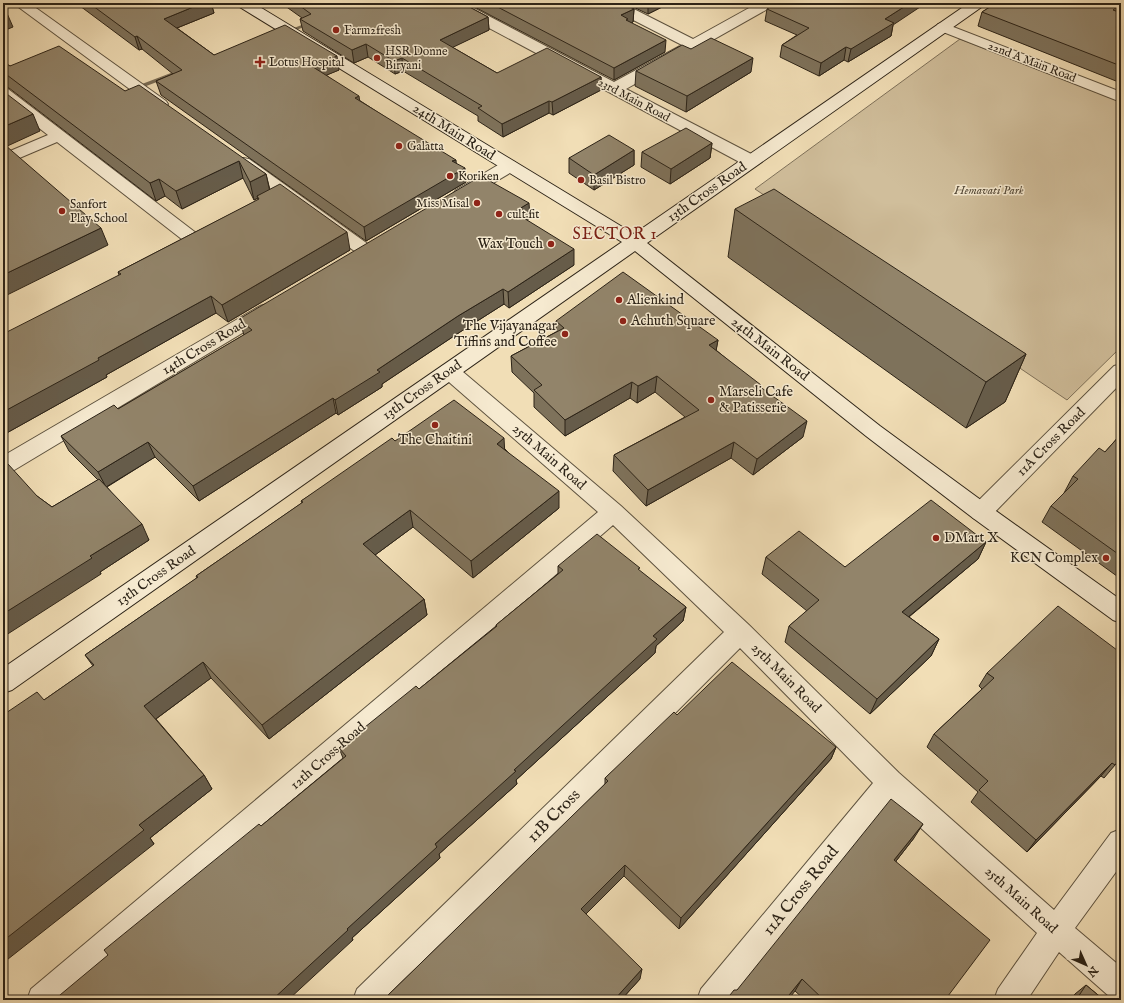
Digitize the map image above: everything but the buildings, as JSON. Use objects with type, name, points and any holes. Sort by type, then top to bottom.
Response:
[{"type":"street","points":[[20,3],[72,48],[175,114]]},
{"type":"street","name":"24th Main Road","points":[[243,3],[635,242],[873,431],[980,512],[1121,613]]},
{"type":"street","name":"23rd Main Road","points":[[453,3],[751,161]]},
{"type":"street","points":[[611,3],[694,45]]},
{"type":"street","name":"13th Cross Road","points":[[3,682],[978,3]]},
{"type":"street","points":[[614,89],[694,45],[762,4]]},
{"type":"street","name":"22nd A Main Road","points":[[943,27],[1121,97]]},
{"type":"street","points":[[3,92],[194,240]]},
{"type":"street","points":[[3,160],[58,136]]},
{"type":"street","points":[[232,156],[277,196],[366,251]]},
{"type":"street","points":[[448,203],[509,166]]},
{"type":"street","name":"14th Cross Road","points":[[3,466],[284,300]]},
{"type":"street","name":"11A Cross Road","points":[[980,512],[1121,371]]},
{"type":"street","name":"25th Main Road","points":[[449,372],[613,512],[740,632],[890,782],[1056,931],[1121,986]]},
{"type":"street","name":"12th Cross Road","points":[[42,1000],[613,512]]},
{"type":"street","name":"11B Cross","points":[[368,1000],[740,632]]},
{"type":"street","name":"11A Cross Road","points":[[712,1000],[890,782]]},
{"type":"street","points":[[1009,1000],[1056,931],[1121,842]]},
{"type":"green space","name":"Hemavati Park","points":[[960,39],[1121,102],[1121,347],[1067,400],[755,189]]},
{"type":"waterway","points":[[284,33],[314,22]]},
{"type":"waterway","points":[[134,80],[141,86],[184,70]]},
{"type":"place","name":"Farm2fresh","points":[[336,30]]},
{"type":"place","name":"HSR Donne Biryani","points":[[377,58]]},
{"type":"place","name":"Lotus Hospital","points":[[260,62]]},
{"type":"place","name":"Galatta","points":[[399,146]]},
{"type":"place","name":"Koriken","points":[[450,176]]},
{"type":"place","name":"Basil Bistro","points":[[581,180]]},
{"type":"place","name":"Miss Misal","points":[[477,203]]},
{"type":"place","name":"Sanfort Play School","points":[[62,211]]},
{"type":"place","name":"cult.fit","points":[[499,214]]},
{"type":"place","name":"Wax Touch","points":[[551,244]]},
{"type":"place","name":"Alienkind","points":[[619,300]]},
{"type":"place","name":"Achuth Square","points":[[623,321]]},
{"type":"place","name":"The Vijayanagar Tiffins and Coffee","points":[[565,334]]},
{"type":"place","name":"Marseli Cafe & Patisserie","points":[[711,400]]},
{"type":"place","name":"The Chaitini","points":[[435,425]]},
{"type":"place","name":"DMart X","points":[[936,538]]},
{"type":"place","name":"KCN Complex","points":[[1106,558]]},
{"type":"district","name":"SECTOR 1","points":[[615,235]]}]
